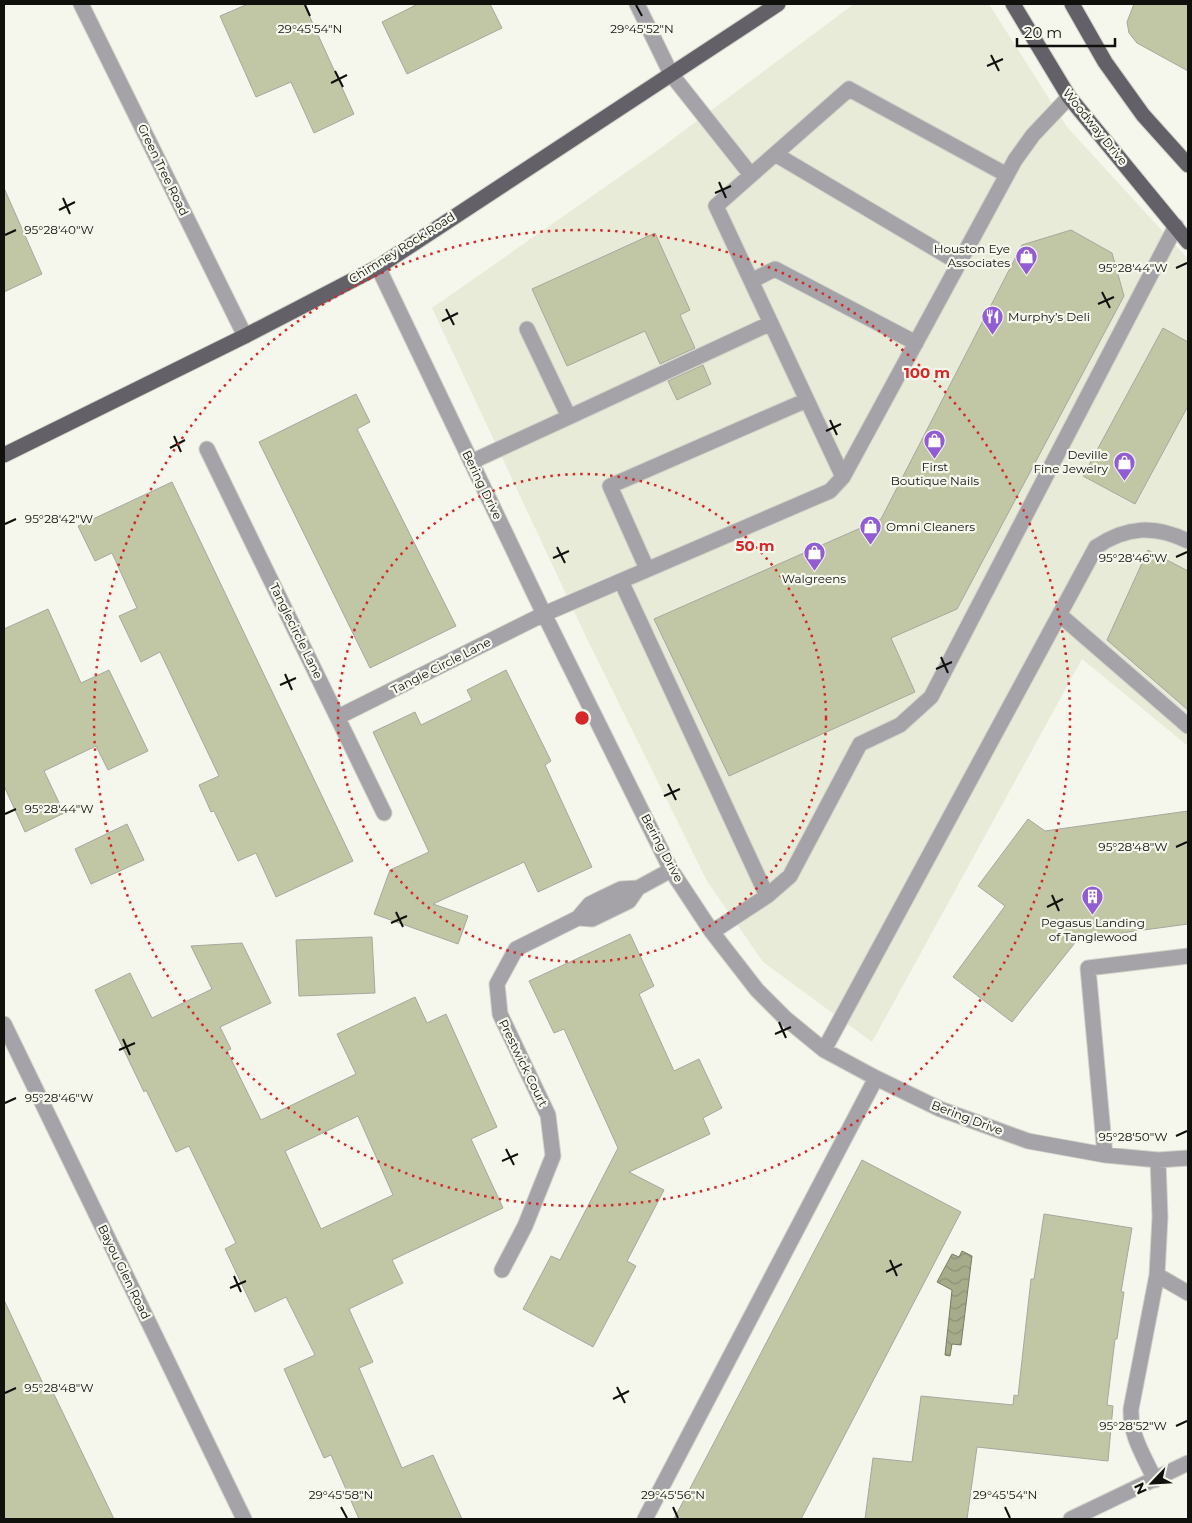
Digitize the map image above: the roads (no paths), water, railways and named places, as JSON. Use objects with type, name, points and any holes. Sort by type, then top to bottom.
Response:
[{"type":"main road","name":"Chimney Rock Road","points":[[4,455],[245,336],[378,266],[778,4]]},
{"type":"main road","name":"Woodway Drive","points":[[1013,4],[1068,97],[1188,242]]},
{"type":"main road","points":[[1072,4],[1105,62],[1143,115],[1188,165]]},
{"type":"street","name":"Green Tree Road","points":[[81,4],[245,336]]},
{"type":"street","points":[[637,4],[671,74],[751,175]]},
{"type":"street","points":[[842,477],[716,206],[849,89],[1007,175]]},
{"type":"street","name":"Tangle Circle Lane","points":[[338,717],[544,614],[830,491],[842,477],[1015,160],[1032,135],[1068,97]]},
{"type":"street","points":[[776,154],[959,263]]},
{"type":"street","points":[[712,932],[767,896],[790,876],[860,744],[900,726],[931,697],[1176,226]]},
{"type":"street","name":"Bering Drive","points":[[378,266],[544,614],[671,870],[712,932],[757,990],[785,1018],[824,1050],[940,1109],[1028,1141],[1105,1155],[1158,1160],[1188,1158]]},
{"type":"street","points":[[751,281],[775,269],[916,343]]},
{"type":"street","points":[[471,462],[771,323]]},
{"type":"street","points":[[527,329],[568,417]]},
{"type":"street","points":[[647,569],[610,486],[807,400]]},
{"type":"street","name":"Tanglecircle Lane","points":[[207,449],[384,813]]},
{"type":"street","points":[[824,1050],[1096,547],[1109,538],[1134,531],[1157,530],[1188,541]]},
{"type":"street","points":[[622,581],[767,896]]},
{"type":"street","points":[[1060,614],[1188,726]]},
{"type":"street","name":"Prestwick Court","points":[[502,1270],[525,1226],[554,1156],[548,1115],[500,1014],[497,984],[516,948],[578,918],[590,904],[621,889],[638,888],[671,870]]},
{"type":"street","points":[[1105,1155],[1088,968],[1188,956]]},
{"type":"street","name":"Bayou Glen Road","points":[[4,1024],[244,1519]]},
{"type":"street","points":[[645,1519],[876,1078]]},
{"type":"street","points":[[1155,1480],[1133,1432],[1131,1409],[1157,1275],[1160,1217],[1158,1160]]},
{"type":"street","points":[[1157,1275],[1188,1293]]},
{"type":"street","points":[[1071,1519],[1188,1463]]},
{"type":"water","points":[[962,1251],[972,1256],[961,1345],[952,1344],[950,1356],[945,1355],[952,1290],[937,1282],[952,1254],[959,1257]]},
{"type":"place","name":"Houston Eye Associates","points":[[1026,275]]},
{"type":"place","name":"Murphy’s Deli","points":[[992,336]]},
{"type":"place","name":"First Boutique Nails","points":[[935,459]]},
{"type":"place","name":"Deville Fine Jewelry","points":[[1124,481]]},
{"type":"place","name":"Omni Cleaners","points":[[870,546]]},
{"type":"place","name":"Walgreens","points":[[814,571]]},
{"type":"place","name":"Pegasus Landing of Tanglewood","points":[[1093,915]]}]
